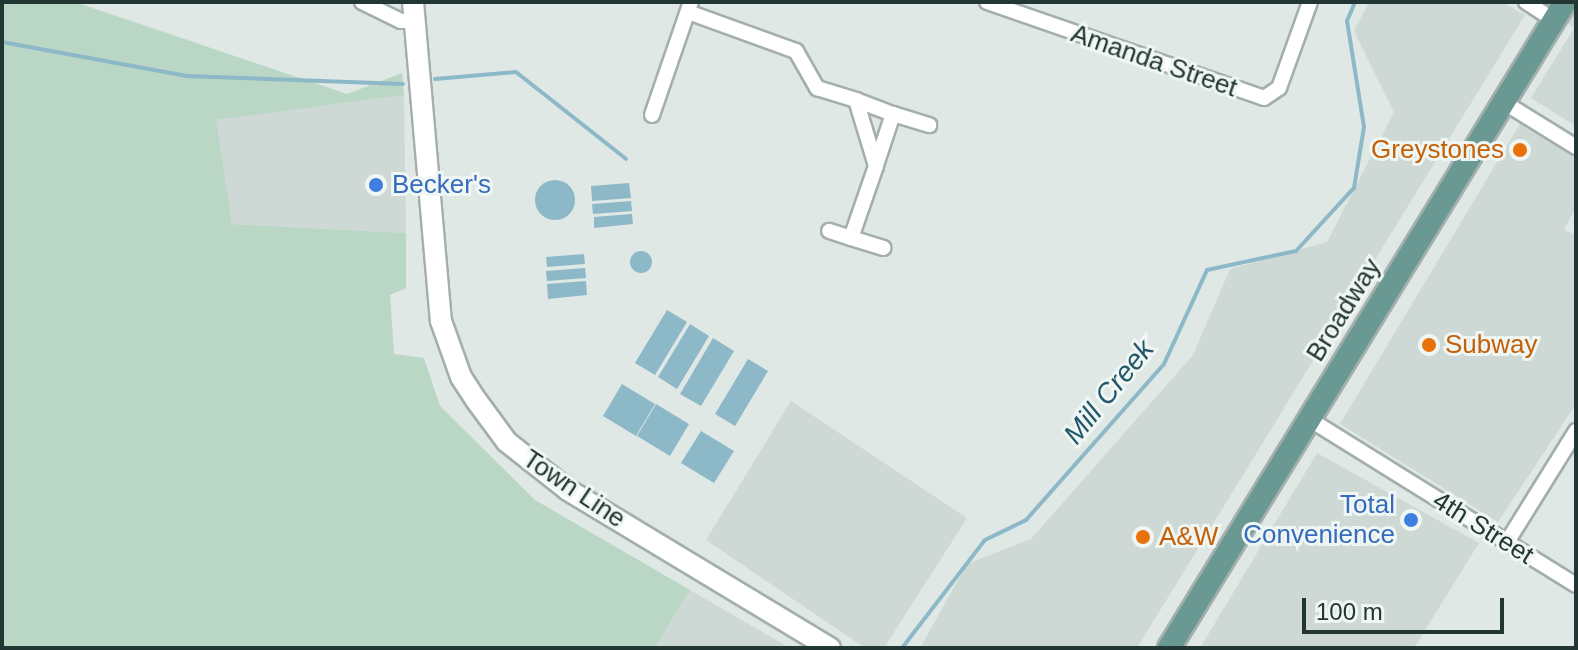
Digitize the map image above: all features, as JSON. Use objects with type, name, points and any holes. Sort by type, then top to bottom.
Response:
[{"type":"main road","name":"Town Line","points":[[413,11],[441,321],[461,377],[476,400],[507,442],[568,490],[830,648]]},
{"type":"main road","name":"Broadway","points":[[1169,648],[1560,11]]},
{"type":"street","points":[[362,2],[401,21],[413,11]]},
{"type":"street","name":"Amanda Street","points":[[987,2],[1258,97],[1275,94],[1310,2]]},
{"type":"street","points":[[1526,2],[1560,11]]},
{"type":"street","points":[[652,115],[690,7],[796,51],[817,88],[929,125]]},
{"type":"street","points":[[856,100],[876,166]]},
{"type":"street","points":[[1505,103],[1576,147]]},
{"type":"street","points":[[851,238],[893,114]]},
{"type":"street","points":[[829,231],[884,248]]},
{"type":"street","name":"4th Street","points":[[1309,419],[1576,585]]},
{"type":"street","points":[[1507,542],[1576,431]]},
{"type":"shaded area","points":[[1369,2],[1502,2],[1525,15],[1137,648],[920,648],[967,564],[1031,539],[1193,355],[1230,269],[1327,242],[1394,112],[1354,31]]},
{"type":"shaded area","points":[[1538,2],[1576,2],[1576,126],[1531,98],[1574,28]]},
{"type":"shaded area","points":[[404,95],[406,233],[232,224],[215,120]]},
{"type":"shaded area","points":[[1520,124],[1576,158],[1576,208],[1564,229],[1576,236],[1576,404],[1498,522],[1340,424]]},
{"type":"shaded area","points":[[791,401],[967,518],[884,648],[865,648],[706,540]]},
{"type":"shaded area","points":[[1317,453],[1479,543],[1414,648],[1200,648]]},
{"type":"shaded area","points":[[690,590],[790,648],[655,648]]},
{"type":"green space","points":[[2,2],[75,2],[347,94],[402,73],[404,95],[216,120],[232,224],[406,233],[406,288],[390,295],[394,354],[424,358],[440,406],[535,500],[690,590],[655,648],[2,648]]},
{"type":"water","points":[[555,180],[569,186],[575,200],[569,214],[555,220],[541,214],[535,200],[541,186]]},
{"type":"water","points":[[629,183],[631,198],[592,201],[591,186]]},
{"type":"water","points":[[631,201],[632,211],[593,214],[592,204]]},
{"type":"water","points":[[632,214],[633,224],[594,228],[594,217]]},
{"type":"water","points":[[641,251],[649,254],[652,262],[649,270],[641,273],[633,270],[630,262],[633,254]]},
{"type":"water","points":[[584,254],[585,264],[547,267],[546,257]]},
{"type":"water","points":[[585,268],[586,278],[547,281],[546,271]]},
{"type":"water","points":[[586,281],[587,295],[548,299],[547,284]]},
{"type":"water","points":[[667,310],[687,322],[655,375],[635,363]]},
{"type":"water","points":[[690,324],[709,336],[677,389],[658,377]]},
{"type":"water","points":[[713,338],[734,351],[701,406],[680,394]]},
{"type":"water","points":[[748,359],[768,371],[735,426],[715,414]]},
{"type":"water","points":[[622,384],[655,404],[636,436],[603,416]]},
{"type":"water","points":[[656,404],[689,424],[670,456],[637,436]]},
{"type":"water","points":[[701,431],[734,451],[714,483],[681,463]]},
{"type":"waterway","name":"Mill Creek","points":[[902,648],[985,540],[1026,520],[1164,364],[1207,270],[1296,251],[1354,188],[1364,127],[1347,21],[1355,2]]},
{"type":"waterway","points":[[2,42],[187,76],[403,84]]},
{"type":"waterway","points":[[435,79],[516,72],[626,159]]},
{"type":"place","name":"Greystones","points":[[1520,150]]},
{"type":"place","name":"Becker's","points":[[376,185]]},
{"type":"place","name":"Subway","points":[[1429,345]]},
{"type":"place","name":"Total Convenience","points":[[1411,520]]},
{"type":"place","name":"A&W","points":[[1143,537]]}]
